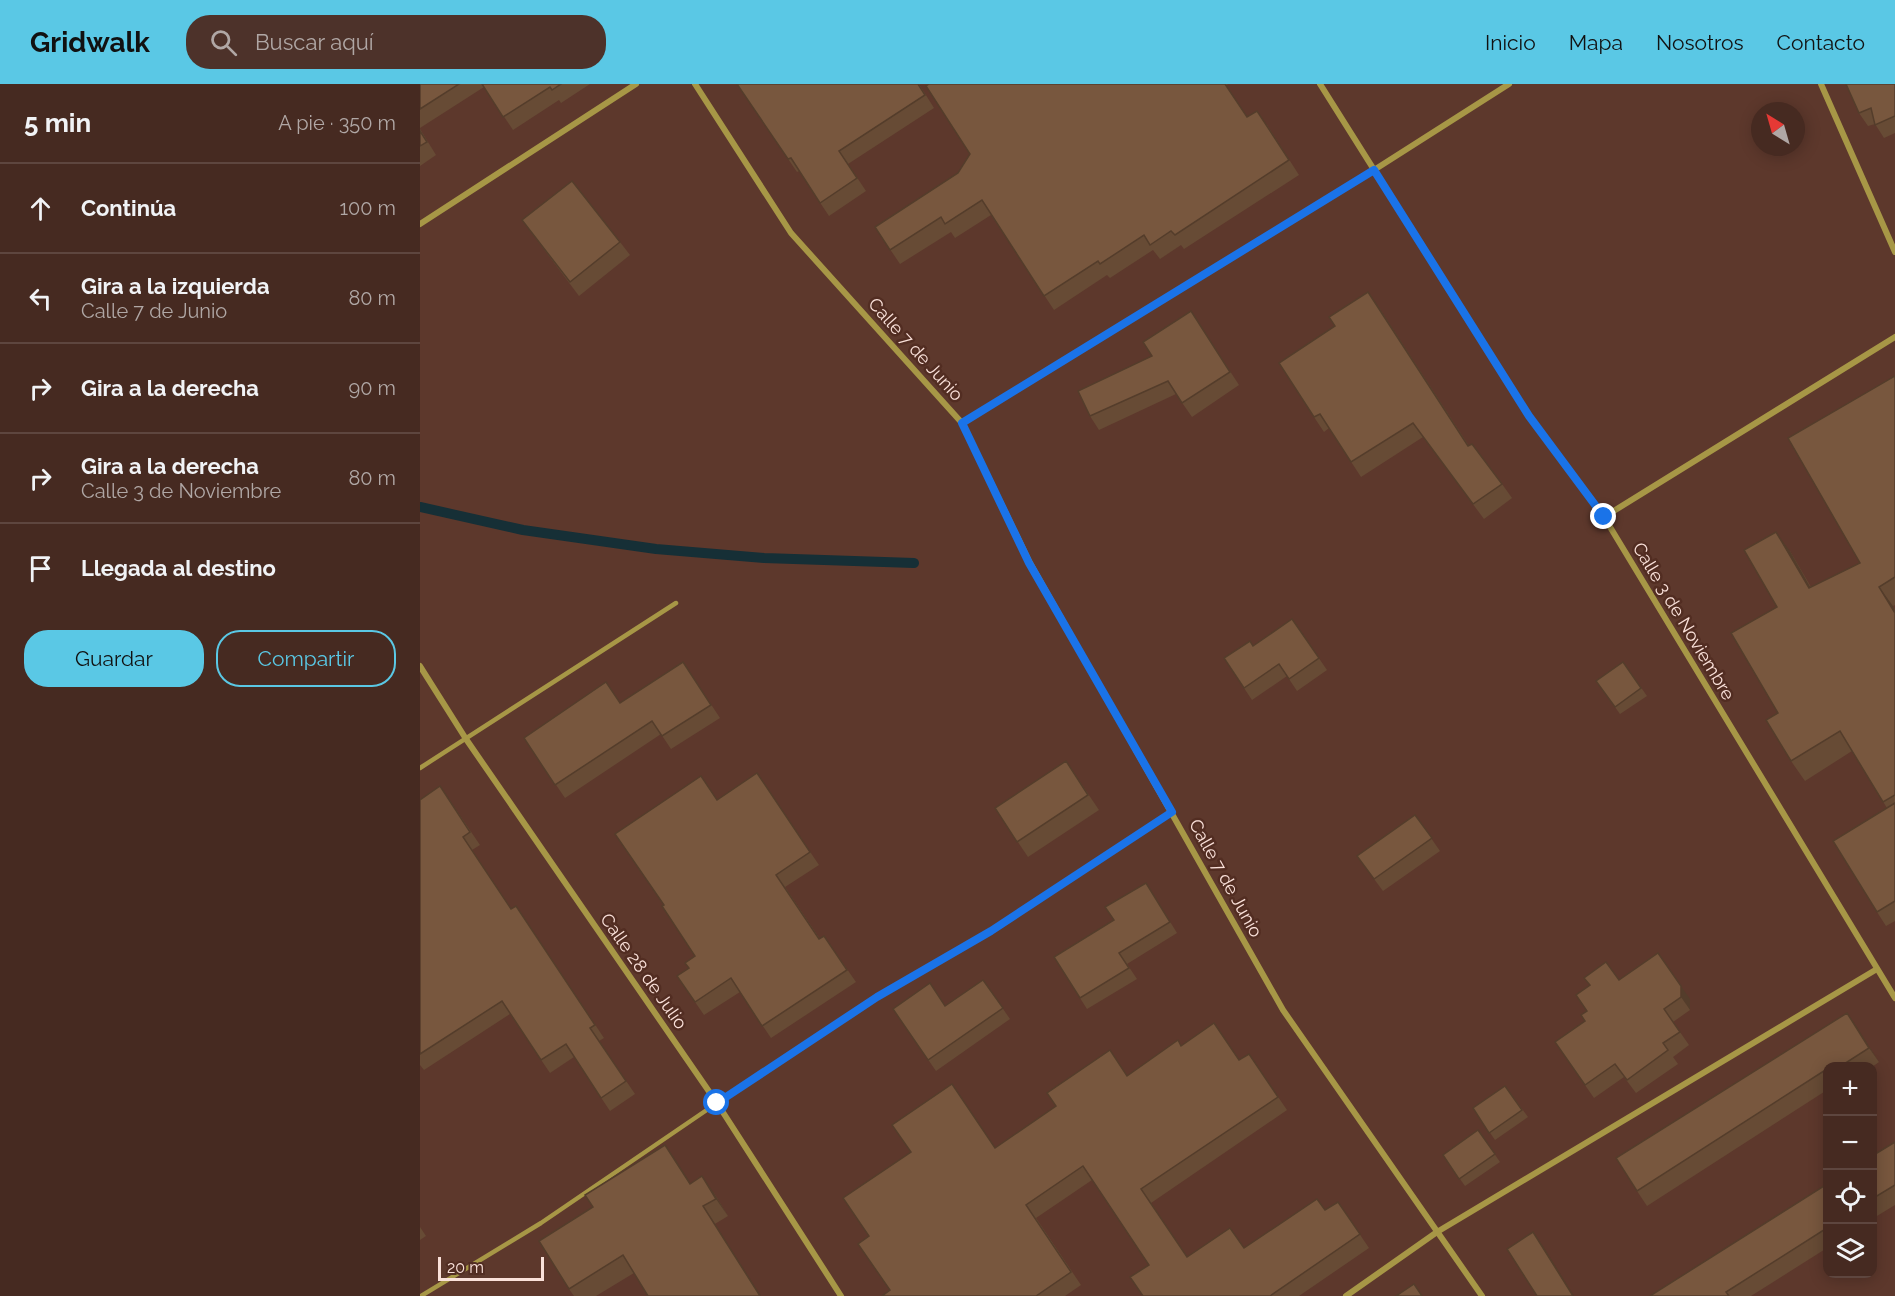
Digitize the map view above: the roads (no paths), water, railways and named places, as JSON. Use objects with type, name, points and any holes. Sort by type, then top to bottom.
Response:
[{"type":"street","points":[[420,224],[636,84]]},
{"type":"street","name":"Calle 7 de Junio","points":[[694,84],[791,233],[962,423],[1029,563],[1283,1010],[1482,1296]]},
{"type":"street","name":"Calle 3 de Noviembre","points":[[1320,84],[1529,416],[1604,517],[1895,998]]},
{"type":"street","points":[[962,423],[1374,170],[1509,84]]},
{"type":"street","points":[[1821,84],[1895,252]]},
{"type":"street","points":[[1604,517],[1895,337]]},
{"type":"street","name":"Calle 28 de Julio","points":[[420,666],[466,739],[717,1103],[841,1296]]},
{"type":"street","points":[[1346,1296],[1437,1232],[1876,969]]},
{"type":"lane","points":[[420,768],[676,603]]},
{"type":"lane","points":[[421,1296],[541,1223],[877,997],[991,931],[1172,812]]},
{"type":"waterway","points":[[420,507],[523,530],[656,549],[764,558],[914,563]]}]
